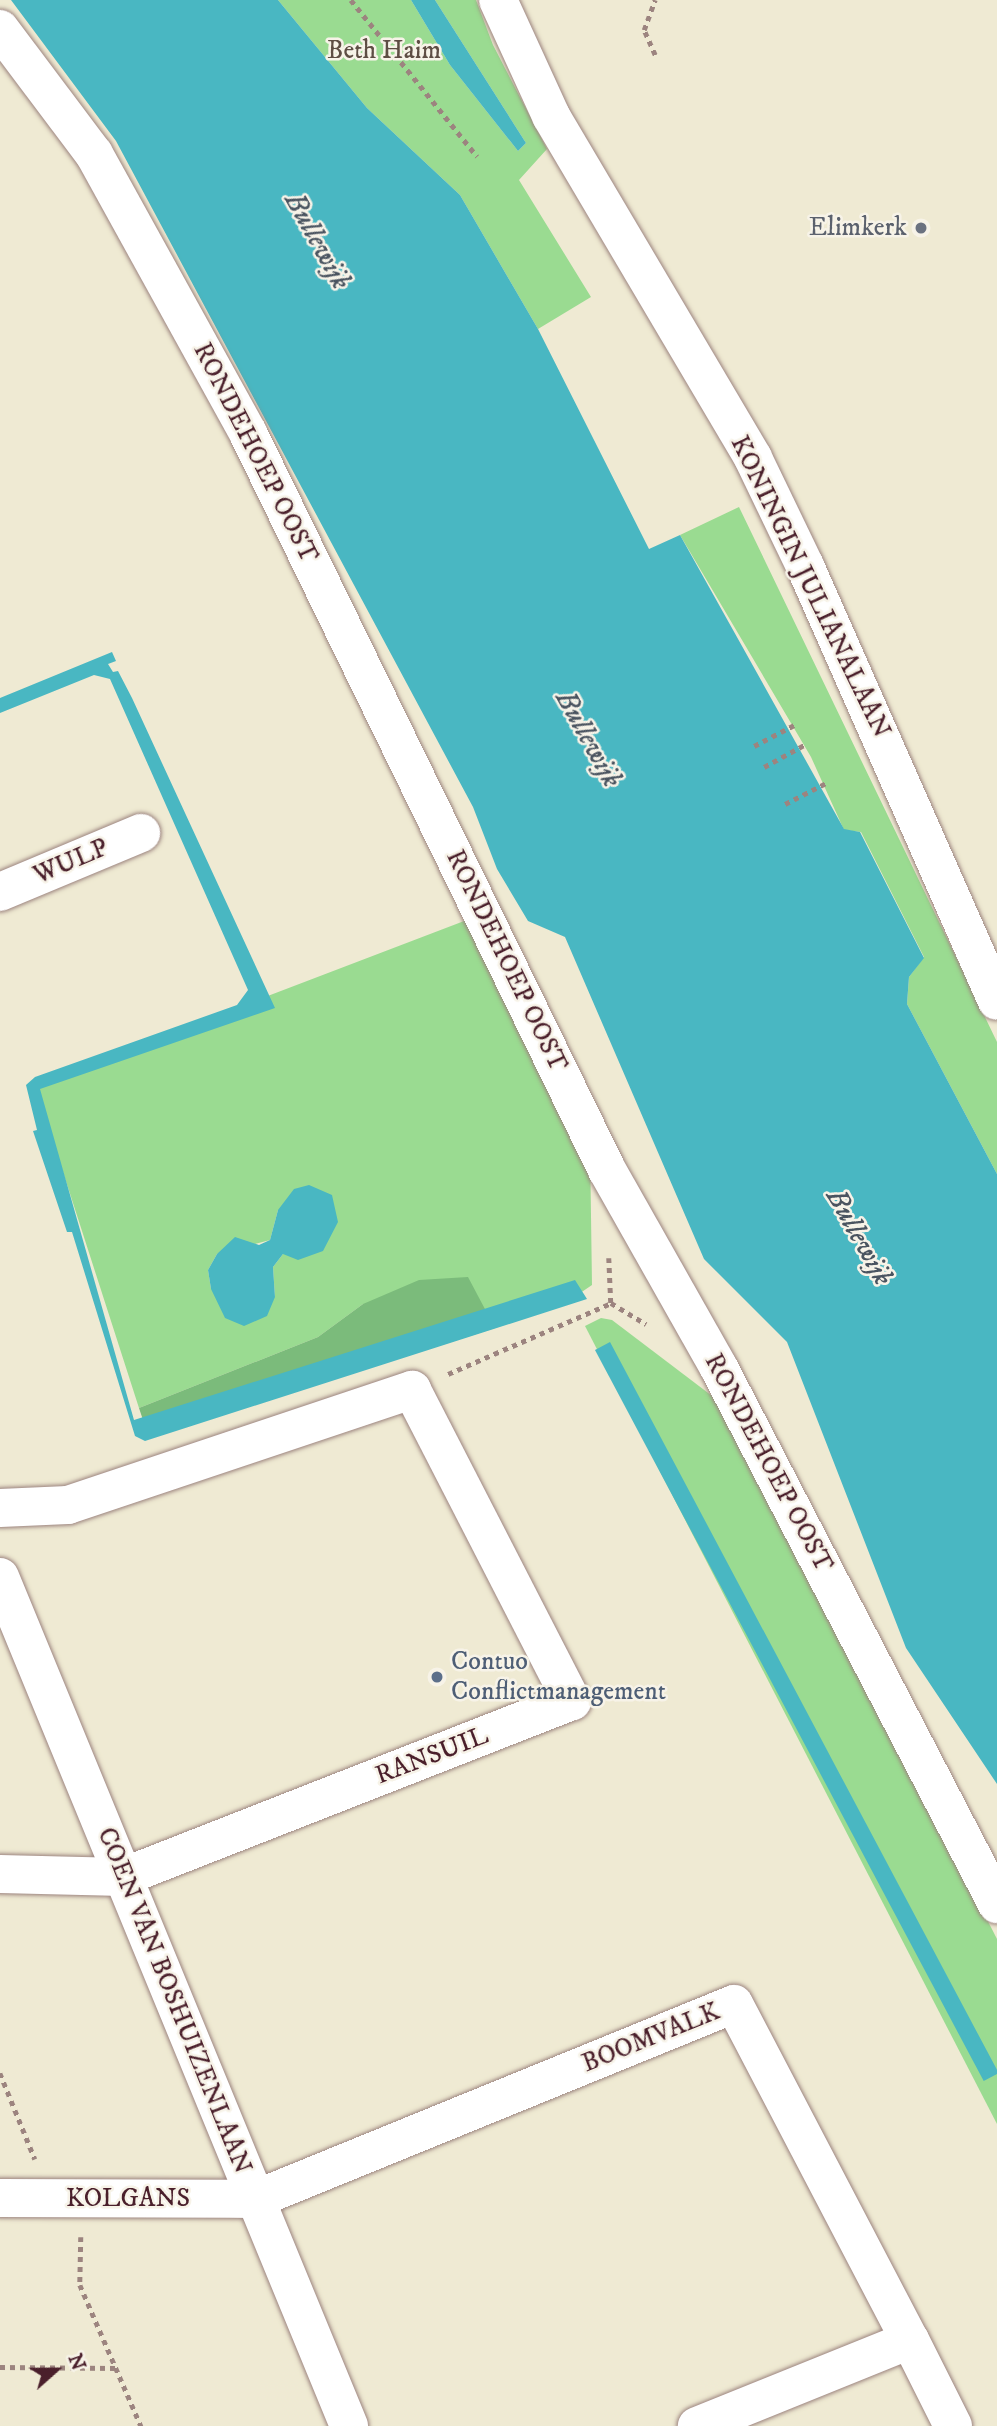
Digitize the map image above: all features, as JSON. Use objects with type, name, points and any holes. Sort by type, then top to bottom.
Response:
[{"type":"street","name":"KONINGIN JULIANALAAN","points":[[498,0],[551,116],[753,458],[805,566],[997,1001]]},
{"type":"street","name":"RONDEHOEP OOST","points":[[0,29],[94,154],[248,433],[607,1170],[719,1368],[997,1903]]},
{"type":"street","name":"WULP","points":[[0,892],[141,833]]},
{"type":"street","points":[[0,1508],[68,1505],[412,1390]]},
{"type":"street","name":"RANSUIL","points":[[123,1877],[572,1701],[412,1390]]},
{"type":"street","name":"COEN VAN BOSHUIZENLAAN","points":[[0,1577],[349,2426]]},
{"type":"street","points":[[0,1874],[123,1877]]},
{"type":"street","name":"BOOMVALK","points":[[256,2199],[734,2004],[953,2426]]},
{"type":"street","name":"KOLGANS","points":[[0,2198],[256,2199]]},
{"type":"street","points":[[697,2426],[910,2340]]},
{"type":"path","points":[[351,0],[477,156]]},
{"type":"path","points":[[655,0],[644,30],[655,55]]},
{"type":"path","points":[[754,746],[796,724]]},
{"type":"path","points":[[764,767],[806,744]]},
{"type":"path","points":[[785,804],[828,782]]},
{"type":"path","points":[[412,1390],[611,1303]]},
{"type":"path","points":[[0,2073],[38,2167],[39,2198]]},
{"type":"path","points":[[82,2198],[80,2285],[141,2426]]},
{"type":"path","points":[[0,2367],[116,2368]]},
{"type":"green space","name":"Beth Haim","points":[[278,0],[411,0],[450,65],[518,151],[526,143],[435,0],[476,0],[493,45],[547,149],[519,180],[591,297],[538,329],[460,195],[367,108]]},
{"type":"green space","points":[[739,507],[997,1042],[997,1174],[907,1004],[909,977],[924,957],[861,832],[844,830],[811,757],[680,535]]},
{"type":"green space","points":[[472,918],[590,1145],[592,1285],[564,1304],[495,1328],[363,1304],[318,1337],[139,1408],[35,1085]],"holes":[[[278,1210],[283,1254],[273,1267],[275,1297],[211,1289],[208,1270],[217,1254],[270,1240]]]},
{"type":"green space","points":[[468,1277],[495,1328],[149,1438],[139,1408],[318,1337],[363,1304],[419,1280]]},
{"type":"green space","points":[[601,1318],[612,1320],[724,1405],[997,1939],[997,2124],[585,1326]]},
{"type":"water","name":"Bullewijk","points":[[11,0],[278,0],[367,108],[460,195],[538,329],[649,549],[680,535],[844,829],[860,832],[924,958],[909,977],[907,1004],[997,1174],[997,1784],[906,1648],[787,1342],[704,1259],[565,937],[528,921],[497,869],[473,807],[116,141]]},
{"type":"water","points":[[411,0],[435,0],[526,143],[518,151],[450,65]]},
{"type":"water","points":[[112,652],[116,661],[108,664],[113,672],[118,671],[132,698],[275,1008],[40,1089],[134,1420],[575,1280],[587,1299],[145,1441],[135,1436],[72,1232],[67,1232],[33,1131],[37,1130],[26,1085],[35,1077],[237,1005],[248,990],[110,679],[94,675],[0,713],[0,698]]},
{"type":"water","points":[[309,1185],[332,1195],[338,1222],[323,1251],[298,1260],[283,1254],[273,1267],[275,1297],[267,1316],[244,1326],[225,1318],[211,1289],[208,1270],[217,1254],[235,1237],[259,1245],[270,1240],[278,1210],[294,1189]]},
{"type":"water","points":[[610,1342],[997,2070],[997,2074],[984,2081],[595,1350]]},
{"type":"place","name":"Elimkerk","points":[[921,228]]},
{"type":"place","name":"Contuo Conflictmanagement","points":[[437,1677]]}]
